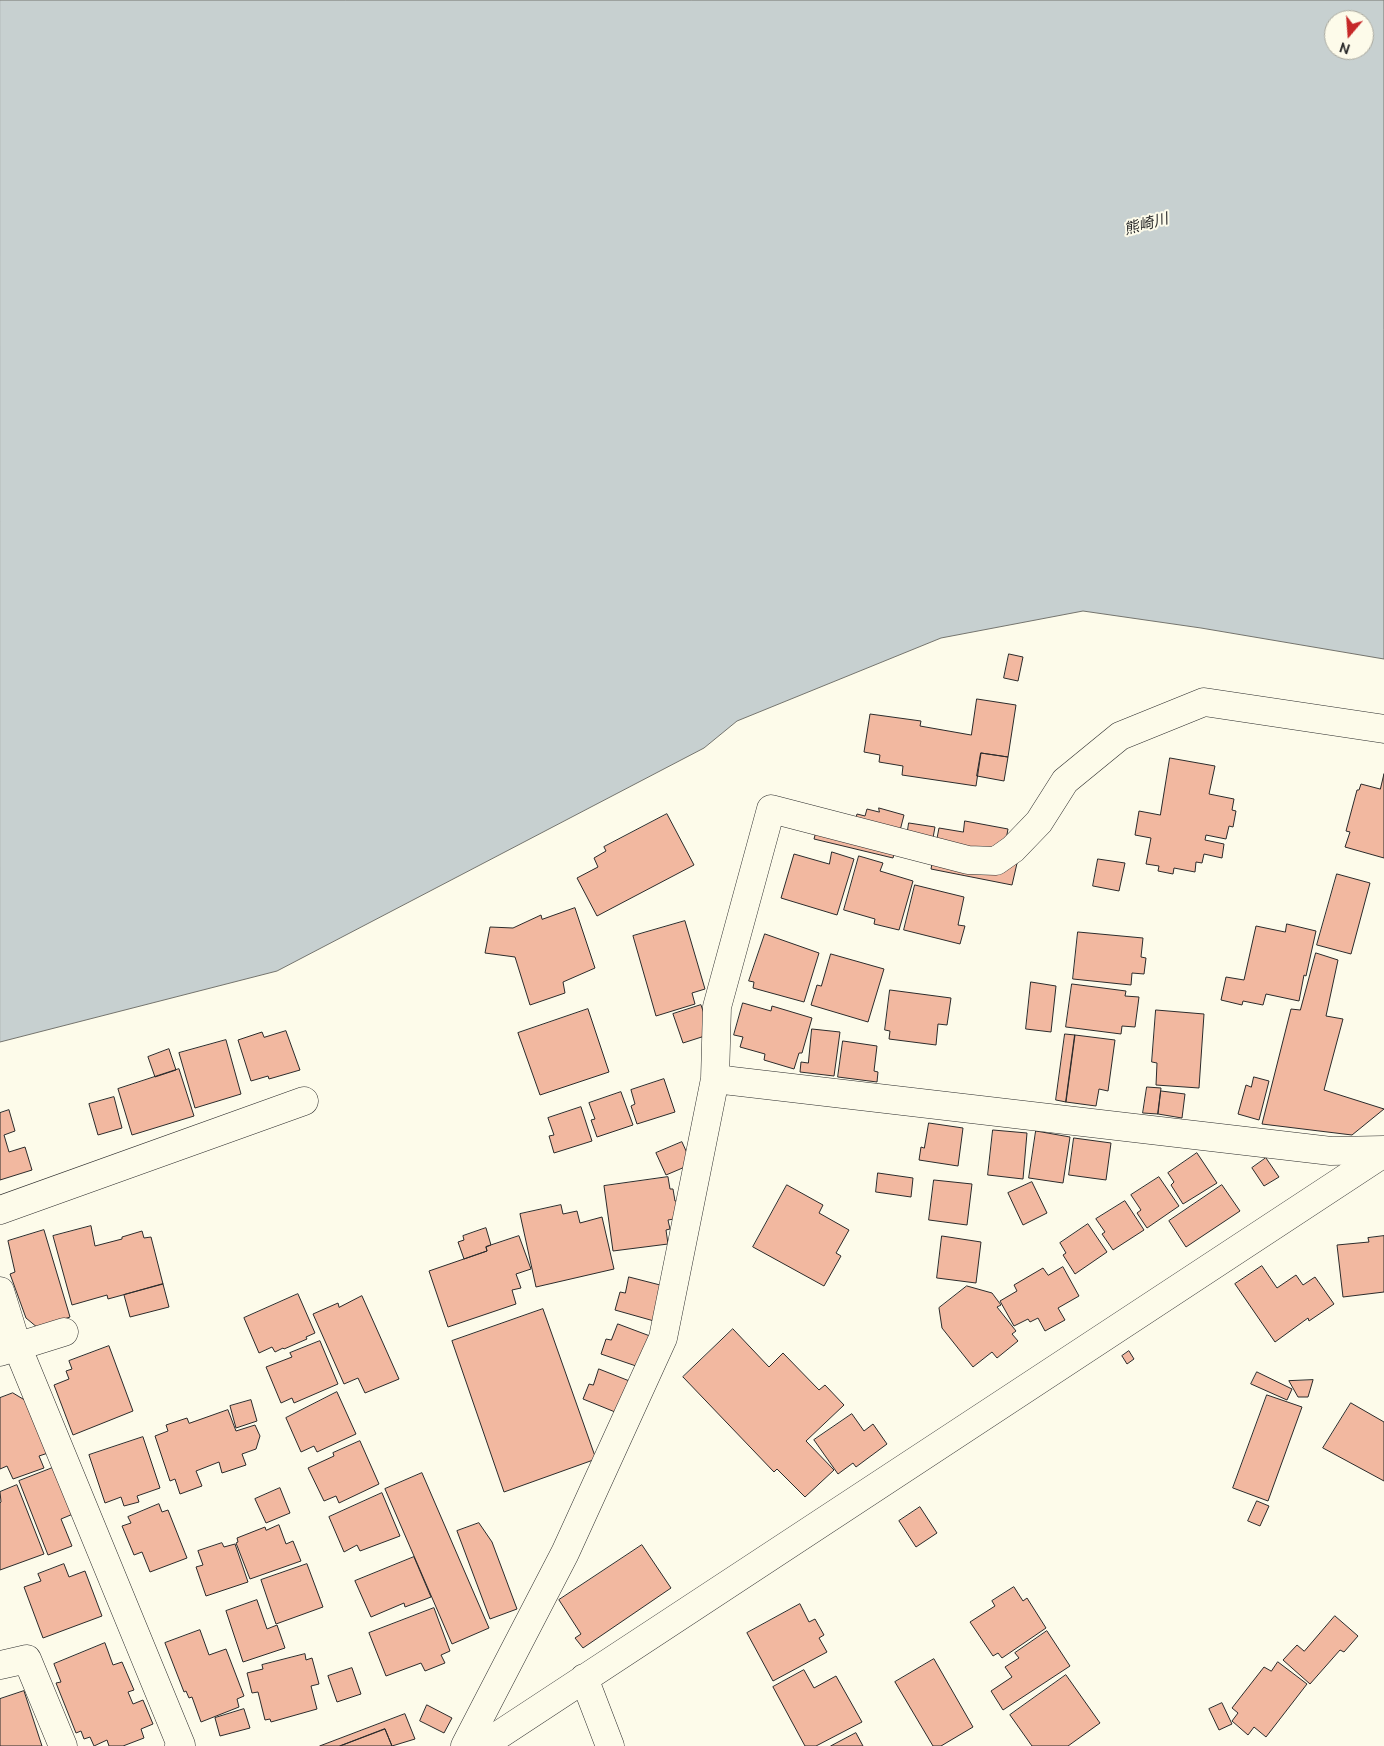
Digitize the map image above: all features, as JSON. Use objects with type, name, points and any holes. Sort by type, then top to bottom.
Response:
[{"type":"street","points":[[466,1746],[565,1553],[663,1338],[715,1079],[717,1007],[772,810],[968,860],[996,862],[1014,850],[1028,835],[1039,822],[1065,781],[1120,736],[1204,702],[1384,729]]},
{"type":"street","points":[[715,1079],[1331,1151],[1384,1151]]},
{"type":"street","points":[[0,1210],[304,1101]]},
{"type":"street","points":[[482,1746],[1384,1151]]},
{"type":"street","points":[[0,1291],[8,1349],[182,1745],[179,1746]]},
{"type":"street","points":[[8,1349],[64,1332]]},
{"type":"street","points":[[0,1666],[27,1659],[63,1746]]},
{"type":"street","points":[[584,1678],[610,1746]]},
{"type":"water","name":"熊崎川","points":[[0,0],[1384,0],[1384,659],[1201,628],[1083,611],[941,638],[737,721],[704,748],[277,971],[0,1042]]},
{"type":"building","points":[[1009,654],[1023,657],[1018,681],[1004,678]]},
{"type":"building","points":[[977,699],[1016,705],[1008,757],[981,753],[976,786],[902,775],[903,766],[879,762],[880,755],[864,752],[870,714],[921,721],[920,726],[971,735]]},
{"type":"building","points":[[981,753],[1008,757],[1004,781],[977,776]]},
{"type":"building","points":[[1170,758],[1215,766],[1209,794],[1234,799],[1232,810],[1236,811],[1233,827],[1229,826],[1226,839],[1206,835],[1205,840],[1224,844],[1222,858],[1204,854],[1202,863],[1196,862],[1195,872],[1174,868],[1173,874],[1158,871],[1159,866],[1146,864],[1151,838],[1135,835],[1139,811],[1160,815]]},
{"type":"building","points":[[1384,774],[1384,858],[1345,847],[1350,832],[1346,831],[1357,790],[1359,790],[1361,784],[1380,789]]},
{"type":"building","points":[[879,808],[904,815],[893,858],[814,839],[818,824],[852,832],[857,814],[865,816],[867,809],[879,812]]},
{"type":"building","points":[[667,814],[694,865],[597,916],[577,878],[598,867],[594,858],[606,851],[604,847]]},
{"type":"building","points":[[965,821],[1008,829],[1003,856],[1018,859],[1012,885],[931,869],[939,828],[963,832]]},
{"type":"building","points":[[909,823],[935,827],[930,854],[905,850]]},
{"type":"building","points":[[832,852],[854,859],[837,915],[781,898],[794,854],[829,864]]},
{"type":"building","points":[[859,856],[883,863],[880,871],[913,881],[899,930],[874,924],[875,919],[844,910]]},
{"type":"building","points":[[1098,859],[1125,863],[1119,891],[1093,886]]},
{"type":"building","points":[[1337,874],[1370,883],[1351,954],[1317,945]]},
{"type":"building","points":[[915,885],[964,897],[958,925],[965,926],[960,944],[904,930]]},
{"type":"building","points":[[575,908],[595,968],[563,982],[565,993],[530,1005],[515,957],[485,953],[490,927],[513,928],[541,915],[542,919]]},
{"type":"building","points":[[685,921],[705,989],[692,993],[695,1004],[656,1016],[633,936]]},
{"type":"building","points":[[1287,924],[1316,931],[1299,1001],[1266,994],[1263,1005],[1243,1001],[1242,1005],[1221,1000],[1226,977],[1244,980],[1256,926],[1285,932]]},
{"type":"building","points":[[1078,932],[1143,938],[1141,957],[1146,958],[1144,974],[1132,973],[1131,985],[1073,979]]},
{"type":"building","points":[[765,934],[819,953],[804,1002],[753,988],[754,982],[749,981]]},
{"type":"building","points":[[1316,953],[1338,960],[1326,1016],[1343,1019],[1324,1090],[1384,1109],[1352,1135],[1262,1124],[1291,1009],[1300,1010]]},
{"type":"building","points":[[831,954],[884,969],[868,1022],[811,1005],[817,985],[821,986]]},
{"type":"building","points":[[1031,982],[1056,986],[1051,1032],[1026,1029]]},
{"type":"building","points":[[1072,984],[1126,991],[1125,996],[1139,997],[1135,1027],[1122,1026],[1121,1034],[1066,1027]]},
{"type":"building","points":[[890,990],[951,998],[947,1025],[938,1024],[936,1045],[889,1039],[890,1031],[885,1030]]},
{"type":"building","points":[[743,1003],[771,1011],[772,1006],[812,1018],[802,1053],[799,1053],[794,1069],[764,1060],[765,1054],[740,1047],[743,1037],[734,1035]]},
{"type":"building","points":[[701,1005],[711,1034],[683,1043],[673,1014]]},
{"type":"building","points":[[588,1009],[609,1072],[540,1095],[518,1033]]},
{"type":"building","points":[[1156,1010],[1204,1014],[1199,1088],[1156,1085],[1157,1063],[1152,1062]]},
{"type":"building","points":[[812,1029],[840,1032],[834,1076],[800,1072],[801,1062],[808,1063]]},
{"type":"building","points":[[286,1031],[300,1070],[269,1079],[268,1076],[251,1081],[238,1040],[262,1032],[264,1037]]},
{"type":"building","points":[[1065,1034],[1075,1035],[1066,1102],[1056,1100]]},
{"type":"building","points":[[1075,1035],[1115,1040],[1108,1091],[1099,1089],[1096,1106],[1066,1102]]},
{"type":"building","points":[[226,1040],[241,1094],[195,1108],[179,1053]]},
{"type":"building","points":[[843,1041],[877,1046],[874,1071],[878,1072],[877,1082],[838,1077]]},
{"type":"building","points":[[169,1049],[176,1070],[155,1077],[148,1057]]},
{"type":"building","points":[[179,1069],[194,1116],[132,1135],[118,1089]]},
{"type":"building","points":[[1254,1077],[1269,1081],[1259,1120],[1238,1114],[1246,1085],[1251,1087]]},
{"type":"building","points":[[664,1079],[675,1112],[637,1124],[631,1106],[635,1104],[631,1090]]},
{"type":"building","points":[[1147,1087],[1161,1088],[1158,1114],[1143,1113]]},
{"type":"building","points":[[1161,1091],[1185,1094],[1182,1118],[1158,1114]]},
{"type":"building","points":[[621,1092],[633,1125],[597,1137],[591,1120],[595,1119],[589,1103]]},
{"type":"building","points":[[114,1097],[122,1128],[98,1135],[89,1104]]},
{"type":"building","points":[[581,1107],[592,1141],[554,1153],[549,1136],[554,1135],[548,1118]]},
{"type":"building","points":[[9,1110],[15,1131],[4,1135],[9,1152],[25,1147],[32,1170],[0,1180],[0,1113]]},
{"type":"building","points":[[929,1123],[963,1128],[958,1166],[919,1160],[921,1147],[924,1148]]},
{"type":"building","points":[[993,1130],[1027,1133],[1023,1179],[988,1175]]},
{"type":"building","points":[[1036,1131],[1070,1137],[1063,1183],[1029,1178]]},
{"type":"building","points":[[1074,1138],[1111,1143],[1106,1180],[1069,1175]]},
{"type":"building","points":[[682,1142],[692,1164],[666,1175],[656,1153]]},
{"type":"building","points":[[1197,1153],[1217,1183],[1183,1204],[1171,1185],[1174,1182],[1168,1173]]},
{"type":"building","points":[[1266,1158],[1279,1177],[1264,1186],[1252,1168]]},
{"type":"building","points":[[878,1173],[913,1178],[911,1197],[876,1192]]},
{"type":"building","points":[[668,1177],[670,1189],[673,1189],[675,1201],[677,1201],[680,1218],[668,1220],[670,1229],[666,1230],[668,1244],[613,1251],[604,1186]]},
{"type":"building","points":[[1159,1177],[1179,1206],[1147,1228],[1137,1213],[1141,1210],[1131,1195]]},
{"type":"building","points":[[934,1180],[972,1184],[967,1225],[929,1220]]},
{"type":"building","points":[[1032,1182],[1047,1213],[1023,1225],[1008,1193]]},
{"type":"building","points":[[787,1185],[823,1205],[819,1213],[849,1230],[836,1253],[841,1256],[824,1286],[753,1247]]},
{"type":"building","points":[[1222,1185],[1240,1211],[1186,1247],[1169,1221]]},
{"type":"building","points":[[1125,1201],[1144,1230],[1113,1250],[1102,1234],[1105,1232],[1096,1219]]},
{"type":"building","points":[[561,1205],[563,1214],[577,1211],[580,1223],[602,1217],[614,1269],[536,1287],[520,1214]]},
{"type":"building","points":[[1088,1224],[1107,1252],[1075,1274],[1063,1255],[1066,1253],[1060,1243]]},
{"type":"building","points":[[91,1226],[95,1246],[122,1239],[122,1237],[142,1231],[144,1238],[151,1237],[163,1284],[108,1299],[107,1295],[72,1305],[53,1236]]},
{"type":"building","points":[[486,1228],[491,1245],[486,1247],[487,1251],[464,1259],[458,1242],[464,1240],[463,1236]]},
{"type":"building","points":[[44,1230],[70,1317],[38,1328],[26,1318],[10,1274],[15,1272],[8,1241]]},
{"type":"building","points":[[519,1236],[531,1269],[516,1274],[521,1288],[512,1290],[516,1304],[448,1327],[429,1271],[487,1251],[486,1247]]},
{"type":"building","points":[[942,1236],[981,1242],[976,1283],[937,1278]]},
{"type":"building","points":[[1384,1236],[1384,1292],[1343,1297],[1337,1245],[1369,1242],[1368,1238]]},
{"type":"building","points":[[1262,1266],[1277,1288],[1296,1275],[1303,1285],[1315,1277],[1334,1304],[1309,1321],[1308,1318],[1275,1342],[1235,1284]]},
{"type":"building","points":[[1063,1267],[1079,1296],[1058,1308],[1065,1320],[1045,1331],[1038,1318],[1030,1322],[1028,1319],[1014,1326],[1000,1301],[1017,1291],[1014,1285],[1043,1268],[1048,1275]]},
{"type":"building","points":[[629,1277],[664,1286],[654,1321],[615,1310],[620,1292],[625,1293]]},
{"type":"building","points":[[163,1284],[169,1307],[130,1317],[124,1295]]},
{"type":"building","points":[[967,1286],[992,1293],[1001,1305],[997,1307],[1016,1331],[1012,1334],[1018,1341],[997,1358],[992,1352],[973,1367],[942,1328],[939,1308]]},
{"type":"building","points":[[298,1294],[315,1333],[306,1337],[307,1339],[284,1349],[275,1352],[272,1347],[259,1353],[244,1318]]},
{"type":"building","points":[[362,1296],[399,1379],[365,1393],[358,1378],[344,1384],[313,1314],[338,1303],[339,1307]]},
{"type":"building","points":[[543,1309],[596,1459],[504,1492],[452,1341]]},
{"type":"building","points":[[618,1324],[650,1336],[639,1367],[601,1354],[606,1339],[611,1340]]},
{"type":"building","points":[[733,1329],[769,1367],[783,1353],[819,1390],[825,1385],[844,1405],[806,1441],[834,1470],[805,1497],[777,1469],[774,1472],[683,1377]]},
{"type":"building","points":[[320,1341],[338,1384],[294,1403],[292,1398],[281,1403],[266,1367],[292,1357],[290,1353]]},
{"type":"building","points":[[109,1346],[133,1411],[73,1435],[54,1385],[69,1379],[66,1371],[72,1369],[69,1361]]},
{"type":"building","points":[[1129,1351],[1134,1359],[1127,1364],[1122,1356]]},
{"type":"building","points":[[599,1369],[632,1382],[620,1414],[583,1399],[589,1384],[593,1385]]},
{"type":"building","points":[[1257,1372],[1292,1389],[1287,1400],[1251,1384]]},
{"type":"building","points":[[1313,1380],[1308,1397],[1298,1397],[1289,1381]]},
{"type":"building","points":[[337,1392],[356,1434],[317,1452],[314,1446],[301,1452],[286,1418]]},
{"type":"building","points":[[13,1393],[28,1402],[48,1453],[39,1456],[44,1468],[13,1479],[7,1466],[0,1469],[0,1398]]},
{"type":"building","points":[[1267,1395],[1302,1407],[1268,1501],[1233,1488]]},
{"type":"building","points":[[251,1400],[257,1421],[236,1428],[230,1406]]},
{"type":"building","points":[[1351,1403],[1384,1422],[1384,1481],[1323,1448]]},
{"type":"building","points":[[228,1410],[236,1431],[255,1425],[260,1436],[256,1449],[242,1454],[246,1465],[222,1473],[219,1462],[196,1471],[202,1486],[180,1494],[175,1479],[170,1481],[155,1436],[168,1431],[166,1425],[187,1418],[189,1423]]},
{"type":"building","points":[[852,1414],[864,1431],[873,1424],[887,1444],[856,1467],[853,1463],[838,1474],[814,1440]]},
{"type":"building","points":[[143,1437],[160,1488],[137,1496],[139,1502],[124,1506],[121,1497],[105,1503],[89,1455]]},
{"type":"building","points":[[360,1441],[379,1484],[339,1503],[336,1496],[324,1501],[308,1468],[334,1456],[333,1453]]},
{"type":"building","points":[[55,1467],[73,1514],[61,1519],[72,1546],[48,1555],[19,1481]]},
{"type":"building","points":[[422,1473],[489,1628],[452,1644],[385,1489]]},
{"type":"building","points":[[17,1485],[44,1554],[0,1570],[0,1492]]},
{"type":"building","points":[[280,1488],[290,1513],[266,1523],[255,1499]]},
{"type":"building","points":[[382,1493],[400,1536],[360,1551],[357,1545],[344,1552],[329,1517]]},
{"type":"building","points":[[1257,1501],[1269,1506],[1260,1526],[1248,1521]]},
{"type":"building","points":[[159,1504],[162,1512],[168,1510],[187,1558],[150,1572],[142,1552],[134,1555],[122,1526],[131,1523],[128,1517]]},
{"type":"building","points":[[920,1507],[937,1533],[916,1547],[899,1521]]},
{"type":"building","points":[[479,1523],[492,1542],[517,1609],[490,1619],[457,1531]]},
{"type":"building","points":[[279,1525],[286,1544],[293,1541],[301,1561],[250,1579],[236,1543],[238,1542],[237,1538],[265,1527],[266,1530]]},
{"type":"building","points":[[222,1543],[224,1547],[235,1544],[248,1582],[206,1596],[196,1567],[203,1565],[198,1551]]},
{"type":"building","points":[[642,1545],[671,1588],[583,1648],[575,1638],[581,1634],[559,1600]]},
{"type":"building","points":[[414,1557],[431,1597],[405,1607],[404,1603],[371,1617],[355,1581]]},
{"type":"building","points":[[64,1564],[69,1577],[85,1571],[102,1616],[43,1638],[24,1587],[41,1581],[38,1574]]},
{"type":"building","points":[[307,1564],[323,1607],[276,1624],[261,1580]]},
{"type":"building","points":[[1014,1587],[1023,1601],[1027,1598],[1046,1628],[1002,1658],[998,1653],[993,1656],[970,1622],[995,1606],[992,1601]]},
{"type":"building","points":[[257,1600],[267,1629],[277,1625],[285,1648],[243,1662],[226,1611]]},
{"type":"building","points":[[800,1604],[809,1622],[815,1619],[824,1635],[819,1638],[827,1652],[773,1681],[747,1633]]},
{"type":"building","points":[[434,1608],[450,1651],[441,1655],[445,1663],[425,1671],[421,1663],[386,1676],[369,1633]]},
{"type":"building","points":[[1335,1616],[1358,1636],[1344,1652],[1340,1650],[1310,1684],[1283,1660],[1297,1645],[1304,1651]]},
{"type":"building","points":[[200,1630],[209,1655],[226,1649],[244,1696],[237,1699],[239,1707],[201,1722],[192,1697],[189,1698],[186,1691],[184,1692],[165,1643]]},
{"type":"building","points":[[1047,1631],[1070,1666],[1003,1710],[991,1691],[1012,1677],[1005,1667],[1019,1658],[1015,1653]]},
{"type":"building","points":[[105,1643],[113,1665],[122,1662],[134,1690],[128,1692],[133,1704],[143,1700],[153,1724],[141,1729],[144,1738],[123,1746],[109,1746],[107,1740],[94,1746],[90,1737],[84,1739],[81,1731],[76,1733],[56,1683],[61,1682],[54,1664]]},
{"type":"building","points":[[305,1654],[306,1660],[312,1658],[319,1684],[311,1686],[317,1709],[271,1722],[270,1719],[265,1720],[258,1692],[252,1693],[247,1673],[263,1669],[262,1665]]},
{"type":"building","points":[[934,1659],[973,1727],[941,1746],[933,1746],[895,1682]]},
{"type":"building","points":[[1278,1662],[1307,1684],[1266,1737],[1254,1727],[1248,1735],[1232,1721],[1238,1713],[1232,1708],[1264,1667],[1271,1671]]},
{"type":"building","points":[[352,1668],[361,1694],[337,1702],[328,1676]]},
{"type":"building","points":[[804,1670],[814,1688],[836,1676],[862,1722],[816,1746],[805,1746],[773,1687]]},
{"type":"building","points":[[1066,1675],[1100,1723],[1068,1746],[1032,1746],[1010,1715]]},
{"type":"building","points":[[24,1691],[42,1746],[0,1746],[0,1699]]},
{"type":"building","points":[[1222,1703],[1232,1724],[1219,1730],[1209,1709]]},
{"type":"building","points":[[427,1705],[452,1718],[444,1733],[420,1721]]},
{"type":"building","points":[[244,1709],[250,1728],[220,1736],[215,1718]]},
{"type":"building","points":[[405,1714],[415,1739],[392,1746],[385,1729],[340,1746],[320,1746]]},
{"type":"building","points":[[385,1729],[392,1746],[340,1746]]},
{"type":"building","points":[[856,1733],[863,1746],[831,1746]]}]
